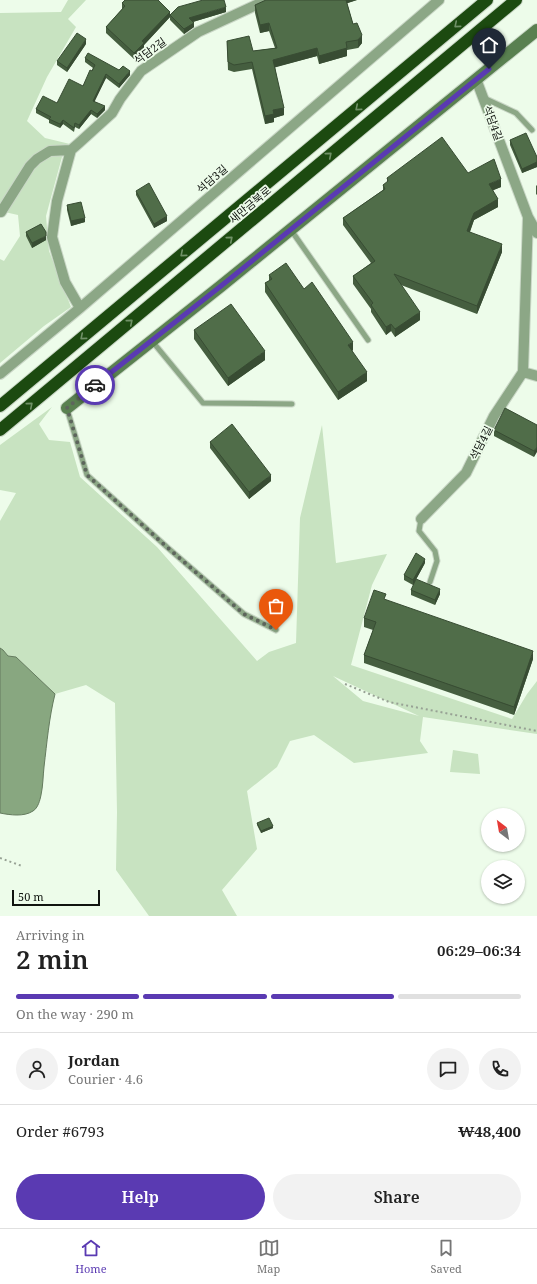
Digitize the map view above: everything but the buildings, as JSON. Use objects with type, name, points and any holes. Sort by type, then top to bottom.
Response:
[{"type":"highway","name":"새만금북로","points":[[0,406],[487,0]]},
{"type":"highway","name":"새만금북로","points":[[0,430],[516,0]]},
{"type":"street","name":"석담2길","points":[[71,150],[112,113],[120,99],[141,71],[198,32],[266,0]]},
{"type":"street","name":"석담3길","points":[[0,374],[80,308],[439,0]]},
{"type":"street","points":[[67,408],[291,230],[537,30]]},
{"type":"street","name":"석담4길","points":[[476,79],[528,217],[537,233]]},
{"type":"street","points":[[1,212],[30,166],[37,159],[50,151],[71,150],[57,201],[52,237],[65,282],[80,308]]},
{"type":"street","points":[[528,217],[523,372],[537,376]]},
{"type":"street","name":"석담4길","points":[[421,519],[466,473],[494,416],[523,372]]},
{"type":"lane","points":[[483,98],[516,113],[532,130]]},
{"type":"lane","points":[[291,230],[368,340]]},
{"type":"lane","points":[[152,341],[203,404],[292,404]]},
{"type":"lane","points":[[67,408],[87,475],[244,614],[276,630]]},
{"type":"lane","points":[[421,519],[418,531],[435,551],[436,561],[430,582]]},
{"type":"path","points":[[345,684],[390,702],[537,731]]},
{"type":"path","points":[[0,858],[22,866]]},
{"type":"shaded area","points":[[68,0],[86,0],[68,19],[76,27],[47,77],[27,121],[45,138],[70,144],[62,157],[46,216],[49,251],[71,307],[44,326],[0,363],[0,259],[4,261],[20,236],[18,215],[0,211],[0,13],[61,12]]},
{"type":"shaded area","points":[[52,407],[39,424],[49,440],[70,442],[80,477],[157,547],[257,661],[269,652],[296,643],[300,518],[322,425],[336,563],[387,554],[372,585],[351,665],[512,719],[527,694],[537,681],[537,734],[423,717],[420,741],[428,753],[354,763],[314,735],[290,741],[277,767],[247,791],[257,849],[222,890],[237,916],[149,916],[116,870],[117,812],[115,703],[86,685],[55,694],[16,657],[8,656],[0,648],[0,521],[16,493],[0,490],[0,445]],"holes":[[[333,676],[419,716],[363,701]]]},
{"type":"shaded area","points":[[0,648],[8,656],[16,657],[55,694],[48,730],[40,799],[35,810],[21,815],[0,813]]},
{"type":"shaded area","points":[[453,750],[478,754],[480,774],[450,772]]},
{"type":"way so far","points":[[95,385],[67,408],[87,475],[244,614],[276,630]]},
{"type":"route","points":[[95,385],[221,286],[489,69]]}]
